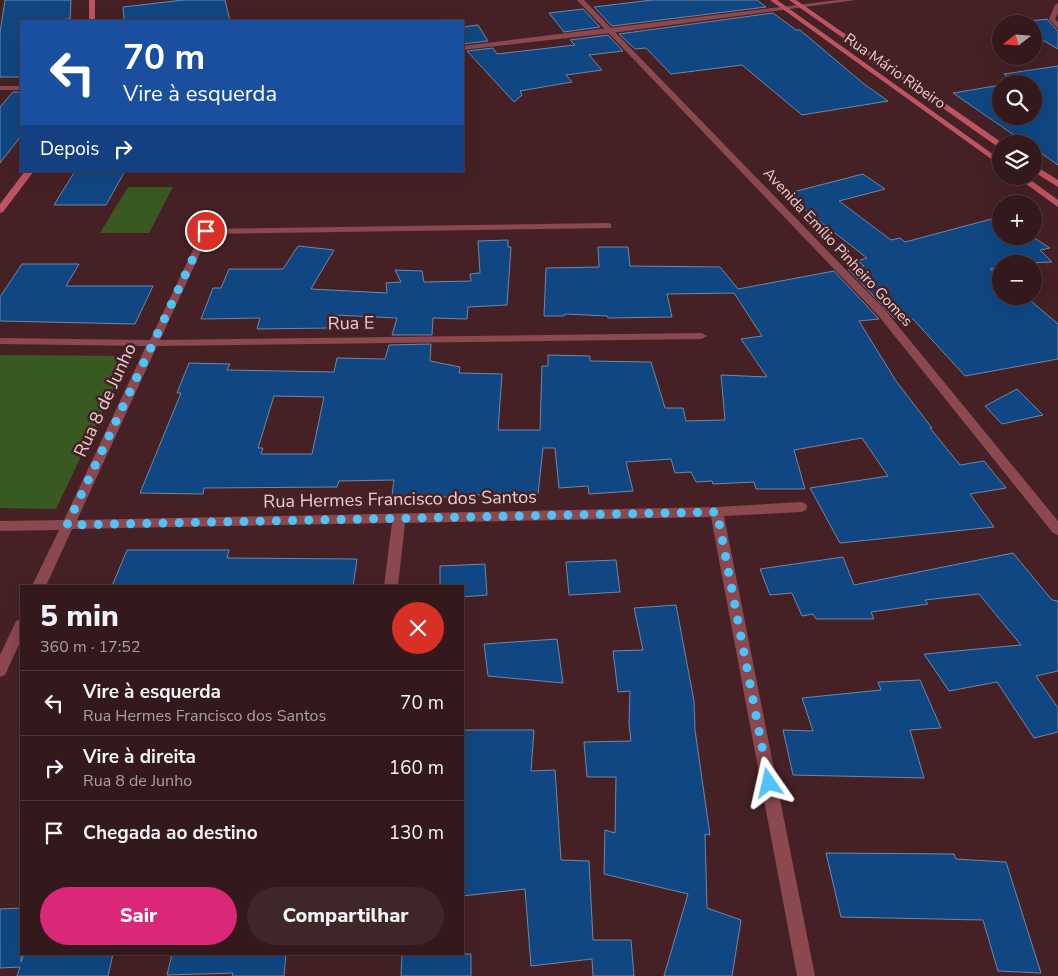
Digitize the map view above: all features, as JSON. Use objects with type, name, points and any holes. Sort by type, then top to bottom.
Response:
[{"type":"main road","points":[[92,0],[92,20]]},
{"type":"main road","name":"Rua Mário Ribeiro","points":[[773,0],[992,158]]},
{"type":"main road","name":"Rua Mário Ribeiro","points":[[792,0],[992,139]]},
{"type":"main road","points":[[0,210],[29,172]]},
{"type":"main road","points":[[1042,173],[1058,184]]},
{"type":"main road","points":[[1034,187],[1058,184]]},
{"type":"main road","points":[[1031,185],[1058,204]]},
{"type":"street","name":"Avenida Emílio Pinheiro Gomes","points":[[580,0],[882,312],[1058,530]]},
{"type":"street","points":[[464,48],[853,0]]},
{"type":"street","points":[[1058,5],[1052,19],[1058,27]]},
{"type":"street","points":[[0,88],[20,88]]},
{"type":"street","name":"Rua 8 de Junho","points":[[39,585],[206,231],[608,226]]},
{"type":"street","name":"Rua E","points":[[0,341],[152,343],[702,336]]},
{"type":"street","name":"Rua Hermes Francisco dos Santos","points":[[0,526],[717,512],[801,507]]},
{"type":"street","points":[[717,512],[806,976]]},
{"type":"street","points":[[391,585],[399,518]]},
{"type":"street","points":[[0,671],[20,627]]},
{"type":"green space","points":[[128,187],[173,187],[149,233],[100,233]]},
{"type":"green space","points":[[0,355],[129,356],[56,509],[0,508]]},
{"type":"building","points":[[5,0],[71,0],[70,19],[20,20],[20,77],[0,77],[0,33]]},
{"type":"building","points":[[183,0],[225,0],[230,20],[124,20],[123,7]]},
{"type":"building","points":[[652,0],[757,0],[766,7],[612,26],[594,7]]},
{"type":"building","points":[[583,9],[600,27],[564,32],[549,13]]},
{"type":"building","points":[[773,13],[796,30],[800,30],[864,84],[888,101],[802,115],[742,65],[671,74],[646,48],[635,49],[619,34]]},
{"type":"building","points":[[1047,19],[1058,31],[1058,49],[1042,40],[1042,20]]},
{"type":"building","points":[[478,25],[488,41],[464,44],[464,27]]},
{"type":"building","points":[[608,35],[623,51],[589,55],[602,70],[566,75],[572,82],[520,91],[522,95],[514,102],[467,51],[493,48],[497,54],[575,45],[570,40]]},
{"type":"building","points":[[1058,66],[1058,165],[1042,154],[1042,135],[1014,135],[999,125],[1042,125],[1042,75],[1004,74]]},
{"type":"building","points":[[992,86],[992,120],[953,93]]},
{"type":"building","points":[[13,92],[20,92],[20,137],[0,163],[0,107]]},
{"type":"building","points":[[74,172],[124,172],[106,205],[54,205]]},
{"type":"building","points":[[863,174],[885,189],[839,201],[891,240],[900,238],[905,242],[992,219],[992,245],[1042,245],[1042,243],[1050,248],[1040,250],[1052,262],[1042,262],[1042,255],[992,255],[992,269],[990,269],[992,270],[992,305],[1036,305],[1058,324],[1058,359],[965,376],[913,319],[909,319],[907,316],[894,318],[848,269],[864,266],[858,261],[867,258],[785,194]]},
{"type":"building","points":[[508,240],[508,247],[511,247],[507,305],[468,307],[467,319],[433,318],[432,335],[392,335],[397,318],[335,315],[330,328],[257,329],[260,318],[201,319],[213,288],[221,288],[229,269],[283,269],[298,246],[334,250],[311,289],[387,293],[386,283],[401,282],[395,270],[422,271],[424,282],[471,281],[470,274],[480,273],[478,241]]},
{"type":"building","points":[[598,247],[628,247],[630,266],[720,267],[738,289],[834,271],[879,319],[859,321],[896,381],[932,428],[930,428],[960,465],[984,461],[1006,488],[970,494],[994,527],[840,543],[810,488],[888,476],[862,438],[794,450],[805,489],[756,489],[754,482],[713,484],[712,481],[696,482],[691,472],[675,473],[671,459],[626,462],[633,491],[589,494],[588,486],[559,488],[555,448],[543,448],[538,494],[501,493],[448,497],[392,495],[394,480],[339,481],[337,487],[204,488],[203,494],[140,493],[181,393],[177,393],[189,363],[230,364],[227,370],[334,372],[337,358],[385,359],[389,345],[431,344],[430,361],[460,367],[459,373],[502,374],[498,430],[540,430],[542,366],[548,366],[548,355],[590,356],[590,361],[651,362],[665,408],[683,408],[686,421],[725,420],[721,375],[767,377],[741,339],[762,336],[734,293],[667,294],[672,317],[608,318],[607,316],[565,314],[564,316],[544,316],[546,268],[599,267]],"holes":[[[274,396],[324,397],[312,454],[261,454],[263,448],[258,448]]]},
{"type":"building","points":[[22,264],[79,264],[66,286],[153,286],[135,324],[0,321],[0,297]]},
{"type":"building","points":[[1017,389],[1043,415],[1002,424],[985,406]]},
{"type":"building","points":[[127,550],[229,550],[227,558],[357,559],[353,585],[112,585]]},
{"type":"building","points":[[1013,553],[1052,600],[1058,601],[1058,671],[1036,676],[1058,708],[1058,732],[1034,738],[997,682],[949,691],[924,654],[1021,645],[979,594],[925,600],[928,604],[871,612],[874,619],[816,619],[813,614],[802,616],[792,593],[770,595],[760,569],[843,557],[854,585]]},
{"type":"building","points":[[616,560],[620,592],[569,595],[566,562]]},
{"type":"building","points":[[485,564],[487,595],[464,597],[464,585],[440,585],[440,566]]},
{"type":"building","points":[[676,605],[694,701],[695,730],[710,835],[705,834],[707,908],[741,920],[732,976],[664,976],[688,894],[604,874],[605,830],[615,833],[616,777],[587,777],[584,742],[631,741],[629,724],[630,691],[618,692],[613,651],[643,650],[634,608]]},
{"type":"building","points":[[557,639],[563,683],[488,676],[484,644]]},
{"type":"building","points":[[920,680],[941,728],[910,730],[924,778],[793,775],[783,730],[813,731],[802,698],[881,690],[878,682]]},
{"type":"building","points":[[464,730],[534,730],[531,771],[555,770],[561,860],[589,861],[593,940],[631,940],[634,976],[593,976],[592,959],[531,966],[525,889],[464,896]]},
{"type":"building","points":[[826,853],[954,854],[956,859],[1006,862],[1041,973],[998,971],[983,920],[841,917]]},
{"type":"building","points":[[20,908],[21,962],[24,955],[113,955],[108,976],[17,976],[20,967],[0,968],[0,909]]},
{"type":"building","points":[[471,954],[471,976],[401,976],[402,955]]},
{"type":"building","points":[[172,955],[286,955],[284,976],[232,976],[233,973],[167,975]]},
{"type":"route","points":[[206,231],[67,525],[717,512],[769,783]]}]
